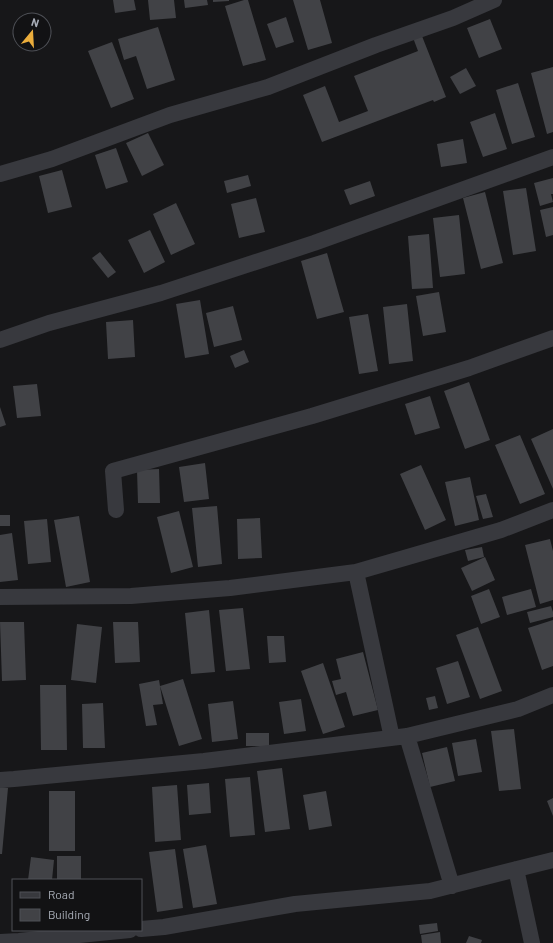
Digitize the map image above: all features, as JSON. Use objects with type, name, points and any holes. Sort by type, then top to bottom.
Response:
[{"type":"street","points":[[0,174],[52,159],[170,115],[268,87],[376,45],[453,18],[494,0]]},
{"type":"street","points":[[0,340],[49,323],[161,293],[314,243],[553,157]]},
{"type":"street","points":[[116,510],[113,471],[304,418],[469,368],[553,338]]},
{"type":"street","points":[[0,597],[131,596],[230,588],[356,572],[501,530],[553,510]]},
{"type":"street","points":[[356,572],[399,737],[452,886]]},
{"type":"street","points":[[0,780],[14,780],[204,761],[399,737],[518,709],[553,695]]},
{"type":"street","points":[[142,929],[295,904],[430,892],[553,860]]},
{"type":"street","points":[[516,869],[532,943]]},
{"type":"street","points":[[0,942],[120,931]]},
{"type":"building","points":[[113,0],[134,0],[136,10],[115,13]]},
{"type":"building","points":[[148,0],[174,0],[176,18],[150,20]]},
{"type":"building","points":[[184,0],[207,0],[208,5],[185,8]]},
{"type":"building","points":[[213,0],[229,0],[229,1],[213,2]]},
{"type":"building","points":[[248,0],[266,60],[243,66],[225,6]]},
{"type":"building","points":[[293,0],[320,0],[332,43],[308,50]]},
{"type":"building","points":[[286,17],[294,42],[276,48],[267,24]]},
{"type":"building","points":[[490,19],[502,49],[479,58],[467,28]]},
{"type":"building","points":[[158,27],[175,80],[147,89],[136,56],[124,60],[118,39]]},
{"type":"building","points":[[420,31],[446,97],[434,102],[433,100],[322,142],[303,95],[325,86],[339,122],[368,111],[354,76],[418,51],[412,35]]},
{"type":"building","points":[[112,42],[134,99],[111,108],[88,51]]},
{"type":"building","points":[[553,67],[553,132],[547,134],[531,73]]},
{"type":"building","points":[[466,68],[476,86],[460,94],[450,77]]},
{"type":"building","points":[[518,83],[535,137],[512,144],[496,90]]},
{"type":"building","points":[[495,113],[507,149],[483,157],[470,122]]},
{"type":"building","points":[[148,133],[164,165],[142,176],[126,143]]},
{"type":"building","points":[[463,139],[467,163],[441,167],[437,144]]},
{"type":"building","points":[[116,148],[128,182],[106,189],[95,155]]},
{"type":"building","points":[[62,170],[72,207],[48,213],[39,176]]},
{"type":"building","points":[[248,175],[251,186],[227,193],[224,181]]},
{"type":"building","points":[[553,178],[553,194],[551,194],[553,202],[540,206],[534,183]]},
{"type":"building","points":[[370,181],[375,196],[350,205],[344,190]]},
{"type":"building","points":[[526,188],[536,251],[513,255],[503,191]]},
{"type":"building","points":[[485,192],[503,263],[481,269],[463,198]]},
{"type":"building","points":[[256,198],[265,232],[239,238],[231,204]]},
{"type":"building","points":[[176,203],[195,244],[171,255],[153,214]]},
{"type":"building","points":[[553,207],[553,235],[546,237],[540,210]]},
{"type":"building","points":[[459,215],[465,274],[440,277],[433,218]]},
{"type":"building","points":[[150,230],[165,262],[144,273],[128,240]]},
{"type":"building","points":[[429,234],[433,288],[412,289],[408,236]]},
{"type":"building","points":[[100,252],[116,272],[108,278],[92,258]]},
{"type":"building","points":[[327,253],[344,312],[317,319],[301,261]]},
{"type":"building","points":[[439,292],[446,332],[423,336],[416,296]]},
{"type":"building","points":[[200,300],[209,354],[185,358],[176,304]]},
{"type":"building","points":[[407,304],[413,361],[389,364],[383,307]]},
{"type":"building","points":[[233,306],[242,340],[214,347],[206,313]]},
{"type":"building","points":[[368,314],[378,371],[359,374],[349,317]]},
{"type":"building","points":[[133,320],[135,357],[108,359],[106,322]]},
{"type":"building","points":[[244,350],[249,362],[235,368],[230,356]]},
{"type":"building","points":[[469,382],[490,440],[465,449],[444,391]]},
{"type":"building","points":[[37,384],[41,416],[17,418],[13,386]]},
{"type":"building","points":[[430,396],[440,428],[415,435],[405,404]]},
{"type":"building","points":[[0,407],[6,425],[0,427]]},
{"type":"building","points":[[553,429],[553,489],[531,439]]},
{"type":"building","points":[[520,435],[545,494],[520,504],[495,445]]},
{"type":"building","points":[[205,463],[209,499],[184,502],[179,467]]},
{"type":"building","points":[[421,465],[446,520],[425,530],[400,474]]},
{"type":"building","points":[[159,469],[160,503],[138,503],[137,470]]},
{"type":"building","points":[[470,477],[479,520],[455,526],[445,482]]},
{"type":"building","points":[[486,494],[493,517],[483,519],[476,496]]},
{"type":"building","points":[[217,506],[222,564],[198,567],[192,508]]},
{"type":"building","points":[[179,511],[193,567],[171,573],[157,517]]},
{"type":"building","points":[[0,515],[10,515],[10,526],[0,526]]},
{"type":"building","points":[[79,516],[90,582],[66,587],[54,520]]},
{"type":"building","points":[[260,518],[262,558],[238,559],[237,519]]},
{"type":"building","points":[[47,519],[51,562],[28,564],[24,521]]},
{"type":"building","points":[[12,533],[18,580],[0,582],[0,535]]},
{"type":"building","points":[[550,539],[553,551],[553,600],[540,604],[525,545]]},
{"type":"building","points":[[482,547],[484,557],[468,561],[465,550]]},
{"type":"building","points":[[485,557],[495,580],[472,591],[461,568]]},
{"type":"building","points":[[489,589],[500,617],[481,624],[471,596]]},
{"type":"building","points":[[531,589],[536,607],[507,615],[502,597]]},
{"type":"building","points":[[551,606],[553,617],[530,623],[527,612]]},
{"type":"building","points":[[243,608],[250,669],[226,671],[219,610]]},
{"type":"building","points":[[209,610],[215,672],[191,674],[185,613]]},
{"type":"building","points":[[553,620],[553,666],[542,670],[528,628]]},
{"type":"building","points":[[0,622],[24,622],[26,680],[2,681]]},
{"type":"building","points":[[113,622],[138,622],[140,662],[115,663]]},
{"type":"building","points":[[77,624],[102,627],[96,683],[71,680]]},
{"type":"building","points":[[478,627],[502,691],[480,699],[456,635]]},
{"type":"building","points":[[267,636],[284,636],[286,662],[269,663]]},
{"type":"building","points":[[363,652],[378,710],[353,716],[346,692],[336,695],[332,681],[341,679],[336,659]]},
{"type":"building","points":[[458,661],[470,697],[447,704],[436,668]]},
{"type":"building","points":[[323,663],[345,727],[323,734],[301,671]]},
{"type":"building","points":[[183,679],[202,739],[179,746],[160,686]]},
{"type":"building","points":[[159,680],[163,704],[153,705],[157,725],[146,726],[139,684]]},
{"type":"building","points":[[40,685],[66,685],[67,750],[41,750]]},
{"type":"building","points":[[435,696],[438,708],[429,710],[426,698]]},
{"type":"building","points":[[301,699],[306,731],[284,734],[279,702]]},
{"type":"building","points":[[233,701],[238,739],[212,742],[208,704]]},
{"type":"building","points":[[103,703],[105,748],[83,748],[82,704]]},
{"type":"building","points":[[514,729],[521,789],[499,791],[491,731]]},
{"type":"building","points":[[246,733],[269,733],[269,746],[246,746]]},
{"type":"building","points":[[476,739],[482,772],[458,776],[452,743]]},
{"type":"building","points":[[447,747],[455,781],[430,787],[422,753]]},
{"type":"building","points":[[282,768],[290,829],[265,832],[257,771]]},
{"type":"building","points":[[250,777],[255,835],[230,837],[225,779]]},
{"type":"building","points":[[209,783],[211,813],[189,815],[187,785]]},
{"type":"building","points":[[177,785],[181,840],[155,842],[152,787]]},
{"type":"building","points":[[0,787],[8,788],[2,854],[0,854]]},
{"type":"building","points":[[49,791],[75,791],[75,851],[49,851]]},
{"type":"building","points":[[326,791],[332,826],[309,830],[303,795]]},
{"type":"building","points":[[553,798],[553,816],[547,801]]},
{"type":"building","points":[[206,845],[217,904],[193,908],[183,849]]},
{"type":"building","points":[[175,849],[183,908],[157,912],[149,852]]},
{"type":"building","points":[[57,856],[81,856],[81,879],[57,879]]},
{"type":"building","points":[[31,857],[54,860],[52,879],[28,879]]},
{"type":"building","points":[[437,923],[438,931],[420,934],[419,925]]},
{"type":"building","points":[[440,932],[441,943],[422,943],[421,935]]},
{"type":"building","points":[[469,936],[482,940],[481,943],[466,943]]}]
